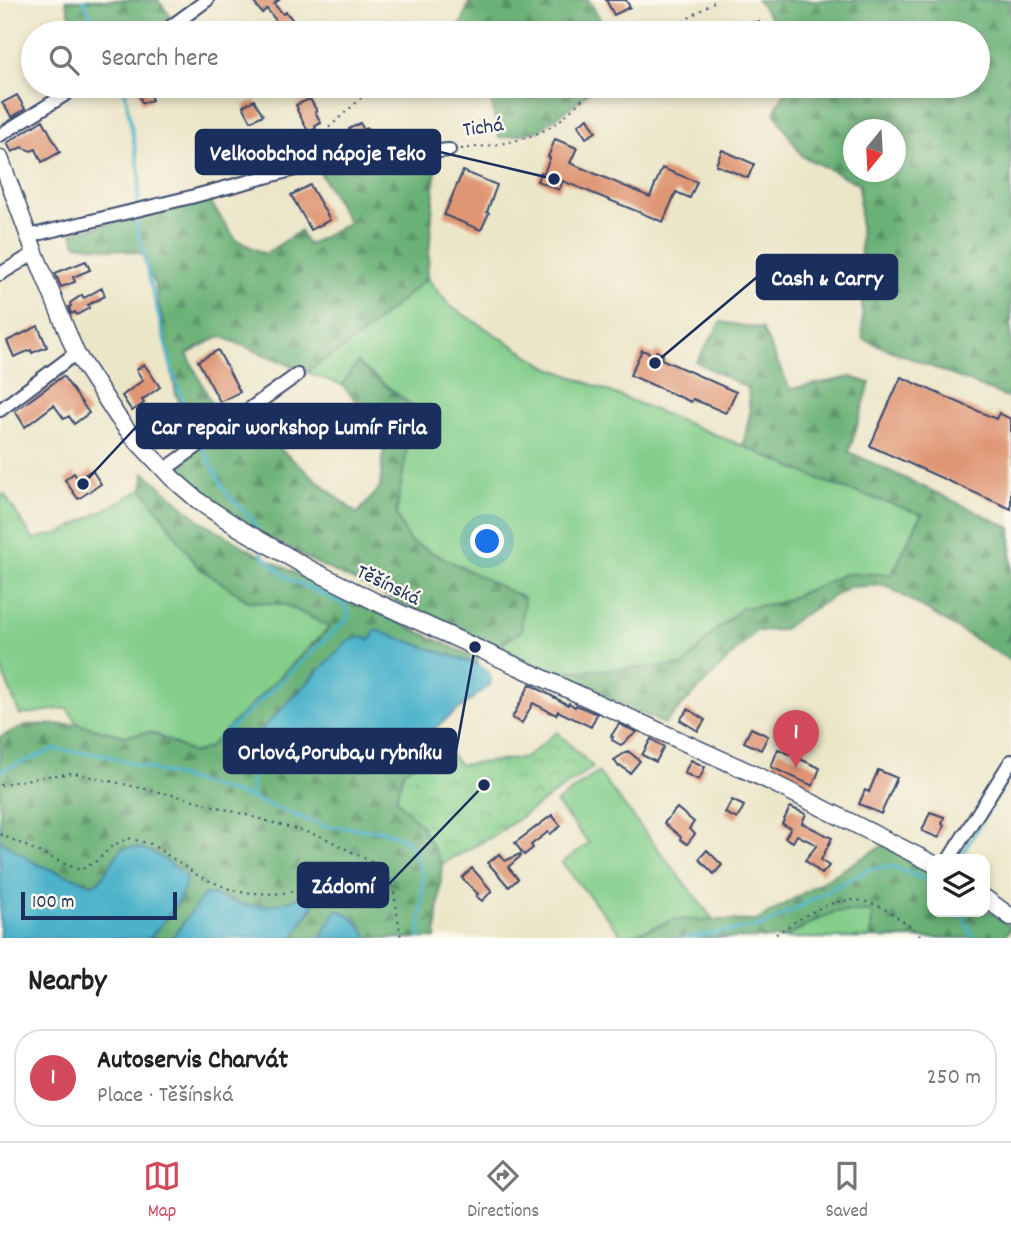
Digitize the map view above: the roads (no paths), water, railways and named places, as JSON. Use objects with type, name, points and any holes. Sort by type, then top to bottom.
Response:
[{"type":"main road","name":"Těšínská","points":[[0,158],[75,353],[117,416],[164,470],[201,503],[283,554],[376,602],[769,781],[927,860]]},
{"type":"main road","points":[[990,902],[1011,917]]},
{"type":"street","points":[[178,21],[207,0]]},
{"type":"street","points":[[0,135],[60,98]]},
{"type":"street","name":"Tichá","points":[[29,236],[321,162],[449,150]]},
{"type":"street","points":[[0,274],[35,253]]},
{"type":"street","points":[[0,410],[75,353]]},
{"type":"street","points":[[164,470],[298,375]]},
{"type":"street","points":[[953,854],[1011,761]]},
{"type":"water","points":[[375,630],[478,665],[491,678],[490,685],[402,752],[362,743],[260,737],[260,731],[348,641],[361,637],[371,640]]},
{"type":"water","points":[[0,840],[37,864],[92,884],[99,882],[121,849],[147,850],[185,875],[183,890],[174,908],[150,938],[0,938]]},
{"type":"water","points":[[316,893],[319,895],[293,938],[172,938],[205,894],[242,904],[262,906]]},
{"type":"water","points":[[337,910],[352,918],[369,938],[320,938]]},
{"type":"waterway","points":[[84,0],[92,21]]},
{"type":"waterway","points":[[126,98],[140,176],[136,224],[171,366],[191,428],[198,440]]},
{"type":"waterway","points":[[202,447],[227,494],[253,520],[256,530]]},
{"type":"waterway","points":[[251,798],[249,775],[221,752],[218,740],[346,620],[349,614],[343,604],[289,579],[263,556],[261,548]]},
{"type":"waterway","points":[[0,771],[55,749],[104,755],[251,798],[324,826],[385,831],[407,841],[415,852],[423,878],[420,938]]},
{"type":"waterway","points":[[962,854],[1011,773]]},
{"type":"waterway","points":[[685,938],[763,926],[869,869],[891,866],[927,880]]},
{"type":"waterway","points":[[963,917],[974,938]]},
{"type":"place","name":"Velkoobchod nápoje Teko","points":[[554,179]]},
{"type":"place","name":"Cash & Carry","points":[[655,363]]},
{"type":"place","name":"Car repair workshop Lumír Firla","points":[[83,484]]},
{"type":"place","name":"Orlová,Poruba,u rybníku","points":[[475,647]]},
{"type":"place","name":"Autoservis Charvát","points":[[796,768]]},
{"type":"place","name":"Zádomí","points":[[484,785]]}]
